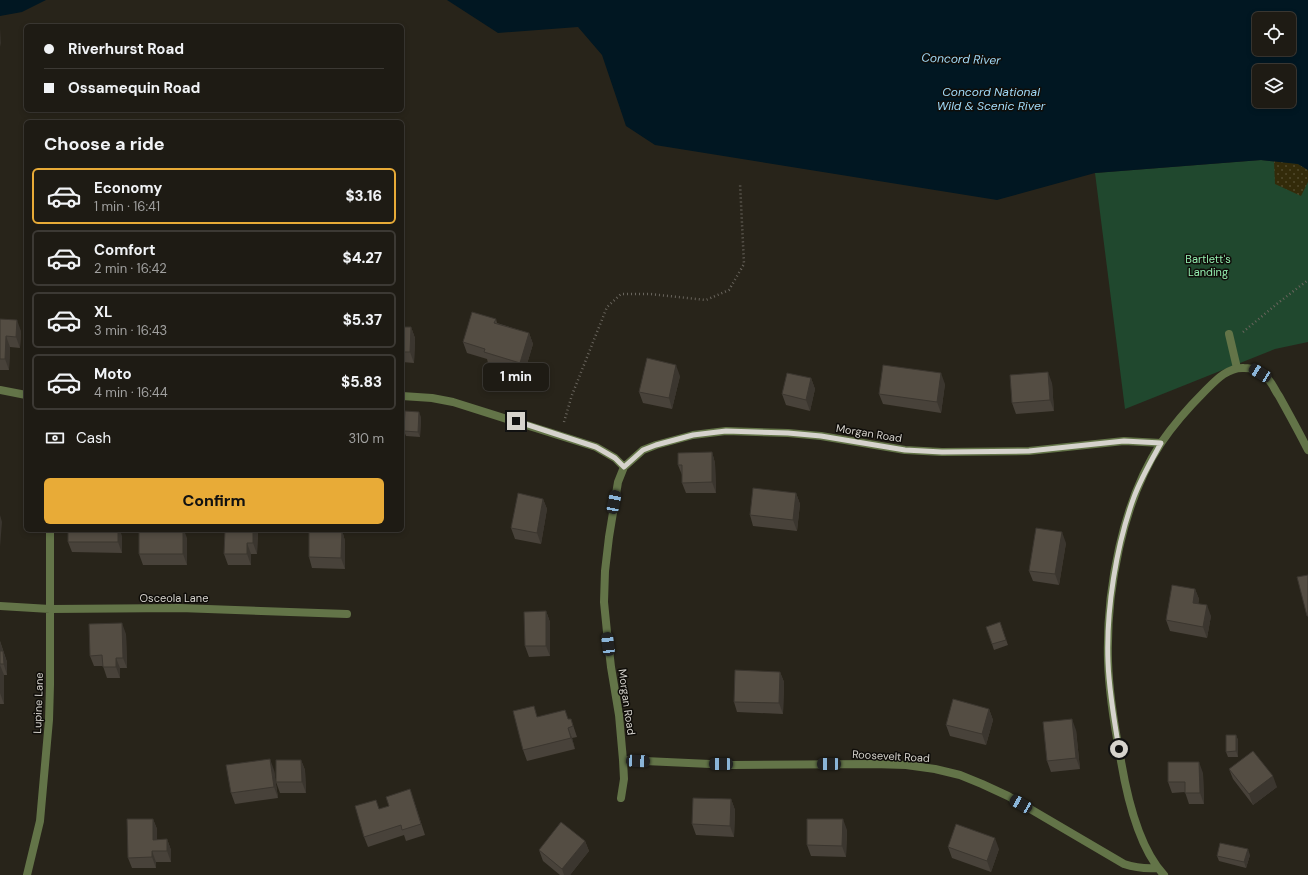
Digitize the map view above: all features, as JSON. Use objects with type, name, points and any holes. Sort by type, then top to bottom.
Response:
[{"type":"street","points":[[1229,334],[1237,368]]},
{"type":"street","points":[[1164,875],[1158,868],[1141,837],[1123,776],[1112,701],[1108,662],[1108,638],[1117,559],[1124,526],[1144,473],[1161,443],[1187,410],[1220,376],[1237,368],[1252,368],[1268,378],[1308,450]]},
{"type":"street","points":[[0,390],[24,395]]},
{"type":"street","points":[[404,396],[432,398],[454,402],[596,447],[607,452],[624,467]]},
{"type":"street","name":"Morgan Road","points":[[622,798],[624,779],[623,760],[619,715],[611,667],[604,602],[605,571],[618,482],[624,467],[643,450],[693,435],[726,431],[788,433],[821,436],[905,450],[942,452],[1029,451],[1124,441],[1161,443]]},
{"type":"street","name":"Lupine Lane","points":[[27,875],[40,821],[44,782],[50,685],[50,532]]},
{"type":"street","name":"Osceola Lane","points":[[0,606],[50,609],[180,608],[347,614]]},
{"type":"street","name":"Roosevelt Road","points":[[623,760],[725,765],[873,764],[906,765],[935,769],[960,775],[1008,796],[1124,864],[1135,868],[1158,868]]},
{"type":"path","points":[[560,436],[572,395],[607,308],[621,294],[650,294],[706,300],[729,290],[744,264],[740,183]]},
{"type":"path","points":[[1231,343],[1252,323],[1308,280]]},
{"type":"green space","name":"Bartlett's Landing","points":[[1261,160],[1298,164],[1308,170],[1308,342],[1275,349],[1125,409],[1095,173]]},
{"type":"sand","points":[[1274,161],[1298,164],[1308,170],[1308,182],[1301,196],[1275,184]]},
{"type":"water","points":[[0,0],[46,0],[22,12],[0,16]]},
{"type":"water","name":"Concord National Wild & Scenic River","points":[[447,0],[1308,0],[1308,170],[1298,164],[1261,160],[1095,173],[997,200],[655,145],[626,126],[602,55],[578,27],[498,33]]},
{"type":"building","points":[[472,312],[496,319],[494,323],[529,333],[520,363],[484,352],[485,349],[463,342]]},
{"type":"building","points":[[0,319],[17,320],[16,337],[6,336],[5,359],[0,359]]},
{"type":"building","points":[[404,327],[411,327],[410,352],[404,352]]},
{"type":"building","points":[[647,358],[676,365],[669,398],[639,392]]},
{"type":"building","points":[[883,365],[941,373],[937,402],[879,394]]},
{"type":"building","points":[[1048,372],[1050,400],[1012,403],[1010,375]]},
{"type":"building","points":[[787,373],[811,378],[806,400],[782,394]]},
{"type":"building","points":[[405,411],[419,412],[418,432],[404,431]]},
{"type":"building","points":[[712,452],[712,482],[682,483],[682,465],[678,465],[678,453]]},
{"type":"building","points":[[753,488],[796,493],[793,520],[750,515]]},
{"type":"building","points":[[518,493],[543,499],[537,533],[511,528]]},
{"type":"building","points":[[1036,528],[1062,532],[1055,574],[1029,571]]},
{"type":"building","points":[[68,532],[118,532],[118,542],[68,542]]},
{"type":"building","points":[[139,532],[183,532],[183,554],[139,554]]},
{"type":"building","points":[[225,532],[253,532],[253,543],[247,543],[247,554],[224,554]]},
{"type":"building","points":[[309,532],[342,532],[341,558],[309,557]]},
{"type":"building","points":[[1308,575],[1308,616],[1307,616],[1297,577]]},
{"type":"building","points":[[1172,585],[1195,589],[1193,603],[1207,605],[1203,627],[1166,620]]},
{"type":"building","points":[[546,611],[546,646],[525,646],[524,612]]},
{"type":"building","points":[[1000,622],[1006,640],[992,644],[986,627]]},
{"type":"building","points":[[122,623],[123,658],[116,658],[116,667],[103,667],[102,655],[90,656],[89,624]]},
{"type":"building","points":[[0,651],[3,651],[4,664],[0,664]]},
{"type":"building","points":[[735,670],[780,672],[779,703],[734,702]]},
{"type":"building","points":[[953,699],[989,709],[982,734],[946,725]]},
{"type":"building","points":[[534,706],[537,717],[565,710],[568,719],[571,719],[573,726],[568,728],[571,738],[523,750],[513,711]]},
{"type":"building","points":[[1072,719],[1076,758],[1047,761],[1043,722]]},
{"type":"building","points":[[1226,735],[1236,735],[1236,751],[1226,752]]},
{"type":"building","points":[[1253,751],[1273,776],[1249,794],[1229,769]]},
{"type":"building","points":[[270,759],[274,787],[231,793],[226,765]]},
{"type":"building","points":[[276,760],[301,760],[302,782],[276,782]]},
{"type":"building","points":[[1168,762],[1199,762],[1200,793],[1185,793],[1185,782],[1168,782]]},
{"type":"building","points":[[410,789],[421,824],[402,830],[401,825],[364,837],[355,806],[376,800],[379,809],[389,806],[386,797]]},
{"type":"building","points":[[693,798],[731,799],[730,826],[692,824]]},
{"type":"building","points":[[127,819],[153,819],[153,840],[167,839],[167,851],[152,851],[152,857],[128,858]]},
{"type":"building","points":[[807,819],[843,819],[842,846],[807,845]]},
{"type":"building","points":[[561,822],[585,841],[562,869],[539,850]]},
{"type":"building","points":[[956,824],[995,838],[987,861],[948,847]]},
{"type":"building","points":[[1220,843],[1248,849],[1244,862],[1217,856]]},
{"type":"route","points":[[516,421],[596,447],[607,452],[624,467],[643,450],[656,445],[693,435],[726,431],[756,431],[821,436],[905,450],[942,452],[1029,451],[1124,441],[1161,443],[1144,473],[1124,526],[1112,594],[1108,630],[1108,662],[1116,736],[1119,749]]},
{"type":"water label","name":"Concord River","points":[[961,59]]}]
